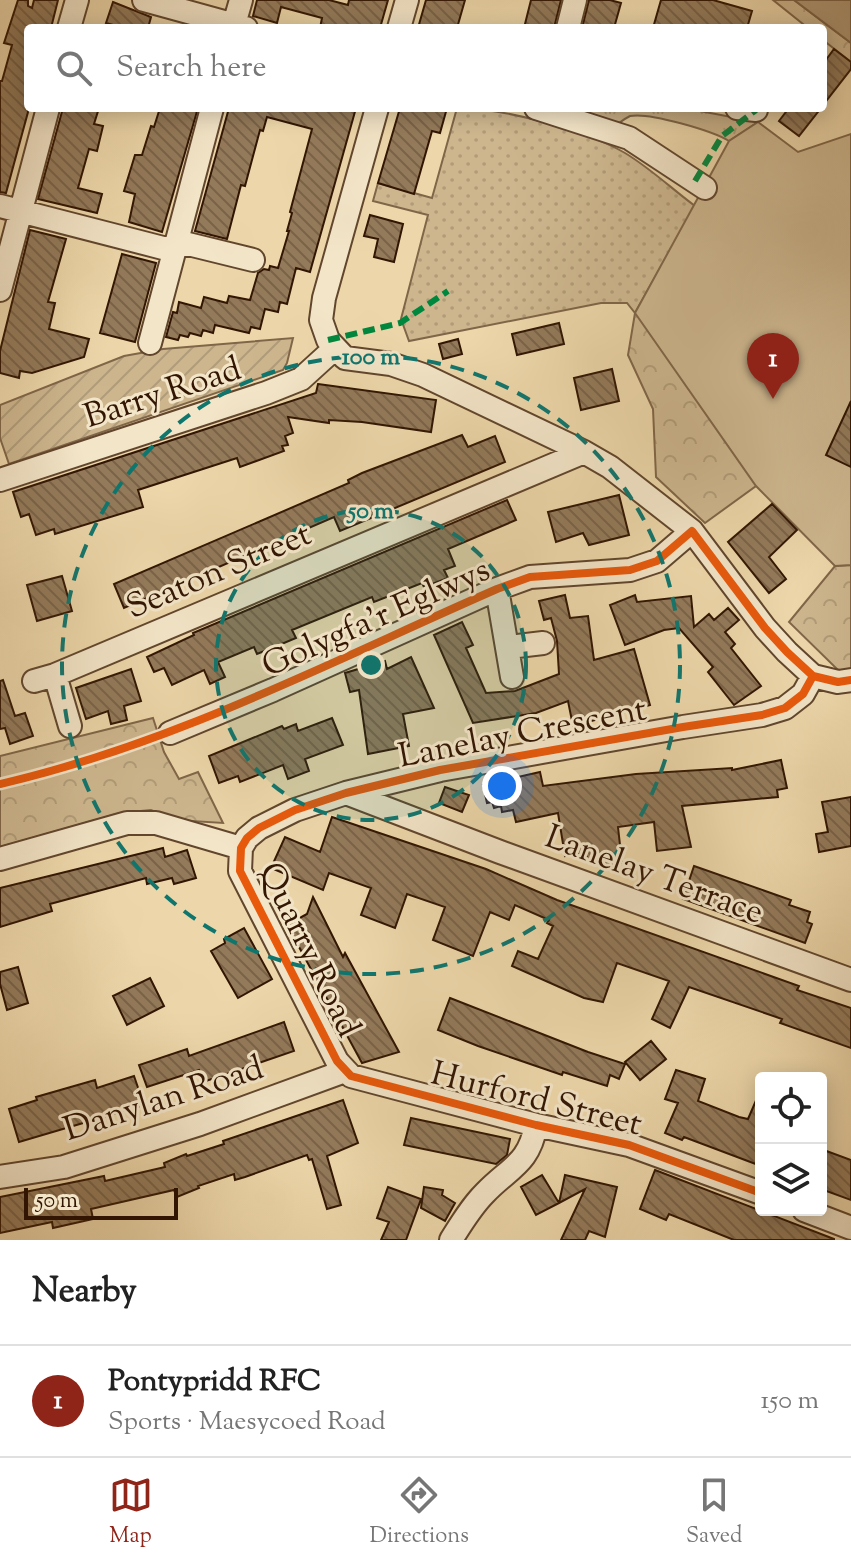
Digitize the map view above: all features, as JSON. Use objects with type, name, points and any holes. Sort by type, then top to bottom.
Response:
[{"type":"street","points":[[70,24],[77,0]]},
{"type":"street","points":[[144,0],[228,24]]},
{"type":"street","points":[[238,24],[241,0]]},
{"type":"street","points":[[400,24],[407,0]]},
{"type":"street","points":[[569,24],[575,0]]},
{"type":"street","points":[[0,290],[10,208],[46,112]]},
{"type":"street","points":[[150,343],[211,112]]},
{"type":"street","points":[[376,112],[324,298],[321,320],[334,349],[345,358],[391,364],[423,375],[610,467],[692,531],[765,628],[813,676],[838,682],[851,680]]},
{"type":"street","points":[[548,112],[629,138],[705,188]]},
{"type":"street","points":[[10,208],[163,248],[188,244],[253,260]]},
{"type":"street","name":"Barry Road","points":[[0,480],[266,393],[301,379],[334,349]]},
{"type":"street","name":"Seaton Street","points":[[70,726],[44,678],[584,452]]},
{"type":"street","name":"Golygfa'r Eglwys","points":[[170,733],[497,589],[530,577],[630,570],[657,561],[692,531]]},
{"type":"street","points":[[497,589],[512,677]]},
{"type":"street","points":[[509,647],[543,643]]},
{"type":"street","name":"Lanelay Crescent","points":[[241,848],[247,838],[271,820],[346,793],[440,770],[762,715],[785,708],[803,694],[813,676]]},
{"type":"street","name":"Lanelay Terrace","points":[[346,793],[851,980]]},
{"type":"street","points":[[0,859],[127,823],[170,826],[241,848]]},
{"type":"street","name":"Quarry Road","points":[[241,848],[240,871],[244,883],[345,1071]]},
{"type":"street","name":"Hurford Street","points":[[345,1071],[363,1081],[629,1145],[755,1191]]},
{"type":"street","name":"Danylan Road","points":[[0,1177],[64,1167],[200,1124],[345,1071]]},
{"type":"street","points":[[451,1240],[484,1194],[533,1146],[536,1125]]},
{"type":"street","points":[[820,1216],[851,1228]]},
{"type":"green space","points":[[773,0],[794,0],[826,24],[803,24]]},
{"type":"green space","points":[[827,25],[851,43],[851,62],[827,43]]},
{"type":"green space","points":[[456,112],[497,112],[566,129],[608,144],[634,159],[695,206],[635,313],[627,303],[601,303],[409,341],[401,319],[428,215],[373,201],[378,183],[432,198]]},
{"type":"green space","points":[[582,112],[705,112],[758,122],[729,141],[665,120],[630,116],[619,123]]},
{"type":"green space","points":[[758,122],[798,152],[851,134],[851,565],[835,566],[756,486],[635,313],[729,141]]},
{"type":"green space","points":[[685,312],[767,470],[756,486],[705,523],[656,477],[653,409],[628,355],[635,313]]},
{"type":"green space","points":[[293,338],[283,370],[9,464],[0,438],[0,405],[124,356],[163,349]]},
{"type":"green space","points":[[851,565],[851,669],[839,671],[789,622],[835,566]]},
{"type":"green space","points":[[153,718],[164,752],[179,779],[198,772],[223,823],[175,820],[151,810],[120,813],[0,847],[0,756]]},
{"type":"shaded area","points":[[794,0],[851,0],[851,43]]},
{"type":"building","points":[[18,0],[28,0],[28,6],[32,8],[34,0],[58,0],[52,24],[24,24],[24,112],[28,112],[6,193],[0,192],[0,81],[12,45],[4,43]]},
{"type":"building","points":[[257,0],[329,0],[348,5],[349,0],[388,0],[381,24],[321,24],[322,18],[281,7],[277,23],[253,16]]},
{"type":"building","points":[[426,0],[465,0],[458,24],[419,24]]},
{"type":"building","points":[[531,0],[561,0],[555,24],[525,24]]},
{"type":"building","points":[[589,0],[621,3],[615,24],[583,24]]},
{"type":"building","points":[[661,0],[713,0],[752,11],[748,24],[654,24]]},
{"type":"building","points":[[113,2],[151,17],[149,24],[106,23]]},
{"type":"building","points":[[834,49],[851,62],[851,69],[827,100],[827,59]]},
{"type":"building","points":[[62,112],[98,112],[94,124],[103,126],[97,151],[89,149],[78,188],[102,194],[97,213],[38,199]]},
{"type":"building","points":[[159,112],[197,112],[162,232],[129,222],[135,194],[124,191],[135,155],[142,155],[151,126],[154,127]]},
{"type":"building","points":[[228,112],[355,112],[310,272],[296,268],[287,304],[280,302],[278,312],[265,309],[260,329],[251,327],[249,333],[215,325],[213,333],[203,330],[201,336],[190,333],[188,337],[180,335],[178,340],[166,337],[179,302],[201,308],[204,297],[227,303],[229,296],[250,300],[258,273],[269,270],[270,266],[278,268],[312,129],[267,117],[263,131],[260,130],[245,186],[241,185],[227,239],[195,231]]},
{"type":"building","points":[[399,112],[446,112],[440,133],[432,131],[414,194],[378,183]]},
{"type":"building","points":[[786,112],[818,112],[799,136],[779,121]]},
{"type":"building","points":[[370,215],[403,224],[394,262],[374,257],[378,239],[364,236]]},
{"type":"building","points":[[30,230],[66,239],[48,302],[55,303],[49,329],[89,339],[84,357],[32,373],[20,371],[19,378],[0,373],[0,351]]},
{"type":"building","points":[[122,254],[156,263],[135,342],[100,333]]},
{"type":"building","points":[[559,323],[564,344],[517,355],[512,334]]},
{"type":"building","points":[[458,339],[462,354],[443,359],[439,344]]},
{"type":"building","points":[[612,369],[619,401],[581,410],[574,378]]},
{"type":"building","points":[[318,384],[436,400],[431,432],[362,422],[329,420],[329,423],[288,417],[293,433],[285,436],[288,445],[282,446],[284,451],[240,467],[237,458],[138,490],[143,507],[55,534],[54,529],[36,535],[29,514],[21,517],[13,492],[316,393]]},
{"type":"building","points":[[851,401],[851,467],[826,455]]},
{"type":"building","points":[[462,435],[468,447],[495,436],[505,462],[340,531],[334,517],[124,608],[114,584],[349,483],[348,480],[362,473]]},
{"type":"building","points":[[619,495],[629,535],[589,545],[583,533],[556,542],[548,512]]},
{"type":"building","points":[[507,500],[516,520],[448,549],[455,566],[444,570],[448,578],[424,587],[422,583],[374,602],[372,597],[292,630],[296,638],[257,654],[254,647],[218,662],[225,677],[210,684],[204,670],[172,685],[164,668],[154,672],[147,657],[193,633]]},
{"type":"building","points":[[772,504],[797,530],[769,557],[786,579],[769,593],[728,542]]},
{"type":"building","points":[[62,576],[72,611],[37,621],[27,585]]},
{"type":"building","points":[[565,595],[570,618],[588,616],[594,660],[634,649],[650,705],[573,726],[568,701],[536,713],[473,723],[434,635],[462,622],[473,645],[466,648],[486,693],[515,691],[559,674],[557,641],[551,618],[544,620],[539,601]]},
{"type":"building","points":[[635,595],[637,602],[691,596],[694,627],[709,614],[714,620],[728,608],[739,620],[725,632],[735,644],[731,648],[761,686],[734,705],[708,672],[713,667],[679,628],[664,630],[625,645],[610,605]]},
{"type":"building","points":[[411,657],[434,708],[403,714],[409,746],[368,754],[359,690],[350,692],[345,673],[385,661],[387,669]]},
{"type":"building","points":[[131,669],[141,701],[124,706],[127,720],[111,724],[108,711],[86,719],[76,688]]},
{"type":"building","points":[[3,680],[15,716],[25,713],[33,736],[10,744],[5,728],[0,729],[0,681]]},
{"type":"building","points":[[332,718],[343,745],[305,759],[309,771],[288,779],[283,765],[240,782],[238,776],[219,783],[209,756],[282,726],[284,729],[296,724],[298,731]]},
{"type":"building","points":[[781,760],[787,788],[777,790],[778,797],[682,806],[691,847],[657,851],[654,822],[618,827],[622,863],[600,866],[599,862],[588,863],[586,853],[565,856],[558,813],[516,822],[513,810],[502,812],[501,806],[494,808],[492,802],[487,803],[483,785],[540,772],[543,786],[636,774],[732,770]]},
{"type":"building","points":[[445,787],[469,795],[462,812],[439,803]]},
{"type":"building","points":[[851,797],[851,846],[819,852],[816,834],[828,832],[822,802]]},
{"type":"building","points":[[332,817],[486,869],[557,900],[799,986],[797,990],[851,1008],[851,1048],[780,1023],[782,1019],[689,987],[670,1028],[652,1019],[669,981],[617,963],[603,1002],[584,998],[512,966],[518,951],[538,959],[553,926],[547,923],[549,920],[515,905],[509,920],[490,912],[473,956],[433,940],[445,907],[407,894],[395,928],[361,915],[371,888],[329,873],[323,890],[271,868],[285,837],[320,852]]},
{"type":"building","points":[[163,848],[165,857],[187,850],[196,878],[174,884],[172,878],[147,884],[146,878],[50,904],[52,911],[0,927],[0,888]]},
{"type":"building","points":[[694,866],[791,900],[789,905],[810,912],[807,922],[812,924],[805,943],[683,899]]},
{"type":"building","points":[[313,897],[343,957],[345,953],[399,1052],[362,1063],[287,925],[307,914]]},
{"type":"building","points":[[244,928],[272,979],[238,998],[211,951],[225,943],[224,939]]},
{"type":"building","points":[[18,967],[28,1003],[7,1010],[0,972]]},
{"type":"building","points":[[150,978],[164,1006],[127,1025],[113,996]]},
{"type":"building","points":[[450,998],[625,1064],[619,1079],[610,1075],[607,1086],[563,1072],[562,1075],[438,1030]]},
{"type":"building","points":[[284,1022],[294,1051],[203,1082],[199,1070],[147,1087],[139,1065],[187,1049],[189,1056]]},
{"type":"building","points":[[651,1041],[666,1059],[640,1080],[625,1062]]},
{"type":"building","points":[[676,1070],[705,1079],[698,1101],[748,1119],[755,1103],[755,1164],[665,1133],[678,1103],[665,1099]]},
{"type":"building","points":[[134,1076],[144,1105],[19,1142],[9,1109],[37,1100],[36,1097],[95,1080],[97,1088]]},
{"type":"building","points":[[343,1100],[358,1143],[327,1156],[341,1205],[327,1209],[312,1159],[309,1160],[307,1155],[235,1180],[234,1174],[177,1197],[174,1190],[91,1209],[93,1219],[53,1228],[52,1222],[0,1233],[0,1197],[104,1176],[105,1181],[165,1167],[164,1163],[186,1154],[224,1144],[223,1141]]},
{"type":"building","points":[[411,1118],[510,1139],[507,1155],[496,1164],[404,1145]]},
{"type":"building","points":[[827,1151],[851,1160],[851,1200],[827,1191]]},
{"type":"building","points":[[655,1170],[755,1209],[755,1216],[774,1216],[834,1240],[734,1240],[669,1214],[666,1220],[640,1209]]},
{"type":"building","points":[[542,1175],[559,1203],[536,1215],[521,1187]]},
{"type":"building","points":[[565,1175],[617,1187],[605,1237],[589,1231],[585,1240],[561,1240],[585,1189],[559,1203]]},
{"type":"building","points":[[388,1187],[421,1199],[406,1240],[381,1240],[389,1222],[377,1218]]},
{"type":"building","points":[[424,1187],[443,1190],[442,1195],[455,1203],[445,1221],[421,1208]]},
{"type":"marked path","points":[[695,181],[722,136],[753,112]]},
{"type":"marked path","points":[[328,340],[400,323],[448,291]]},
{"type":"cycle path","points":[[0,784],[128,747],[191,723],[530,577],[630,570],[657,561],[692,531],[765,628],[787,652],[813,676],[838,682],[851,680]]},
{"type":"cycle path","points":[[755,1191],[629,1145],[536,1125],[351,1076],[337,1061],[240,871],[241,848],[259,828],[295,810],[346,793],[440,770],[762,715],[785,708],[803,694],[813,676]]},
{"type":"place","name":"Pontypridd RFC","points":[[773,399]]}]
